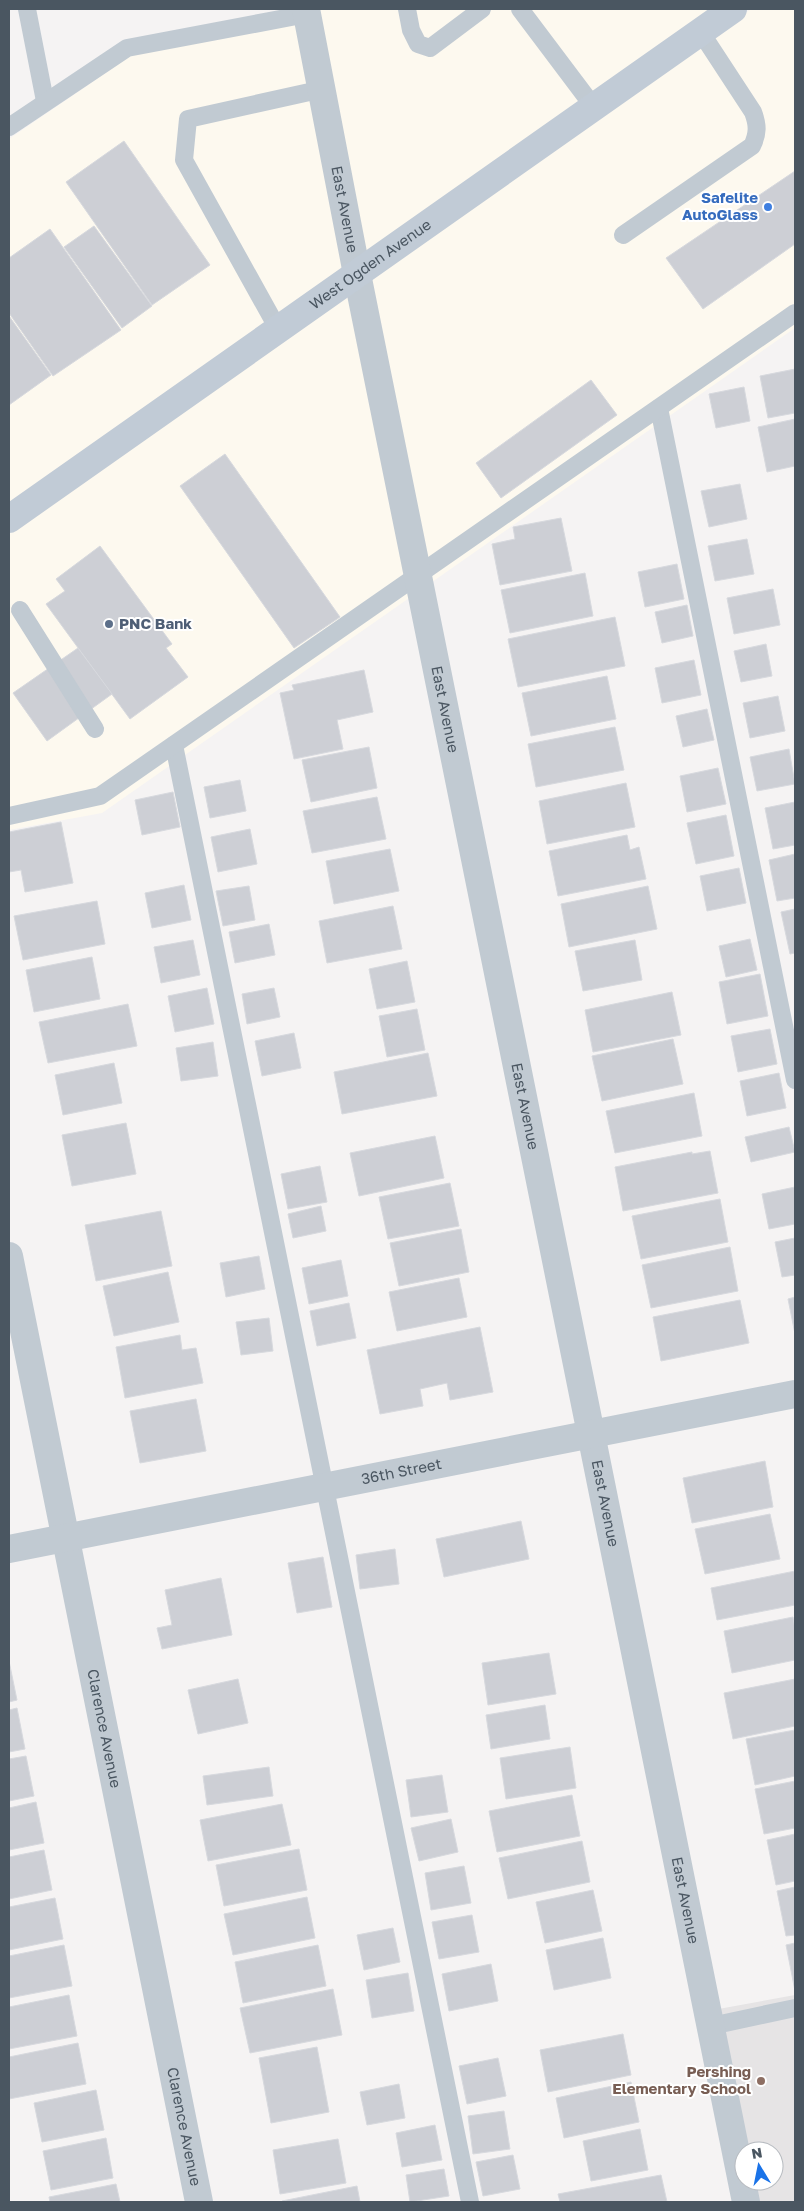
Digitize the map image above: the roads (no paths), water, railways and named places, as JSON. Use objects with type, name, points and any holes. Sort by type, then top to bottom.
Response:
[{"type":"main road","name":"West Ogden Avenue","points":[[9,519],[733,9]]},
{"type":"street","name":"East Avenue","points":[[307,11],[357,274],[746,2202]]},
{"type":"street","name":"Clarence Avenue","points":[[9,1256],[198,2202]]},
{"type":"street","name":"36th Street","points":[[9,1549],[795,1394]]},
{"type":"lane","points":[[27,9],[45,101]]},
{"type":"lane","points":[[407,9],[411,30],[418,44],[430,48],[482,9]]},
{"type":"lane","points":[[520,9],[593,106]]},
{"type":"lane","points":[[9,127],[45,101],[127,48],[307,11]]},
{"type":"lane","points":[[622,235],[752,146],[757,137],[758,125],[753,112],[700,31]]},
{"type":"lane","points":[[278,329],[184,160],[188,119],[322,89]]},
{"type":"lane","points":[[9,816],[100,796],[795,314]]},
{"type":"lane","points":[[658,408],[795,1080]]},
{"type":"lane","points":[[20,610],[95,729]]},
{"type":"lane","points":[[174,745],[470,2202]]},
{"type":"lane","points":[[710,2026],[795,2008]]},
{"type":"place","name":"Safelite AutoGlass","points":[[768,207]]},
{"type":"place","name":"PNC Bank","points":[[109,624]]},
{"type":"place","name":"Pershing Elementary School","points":[[761,2081]]}]
